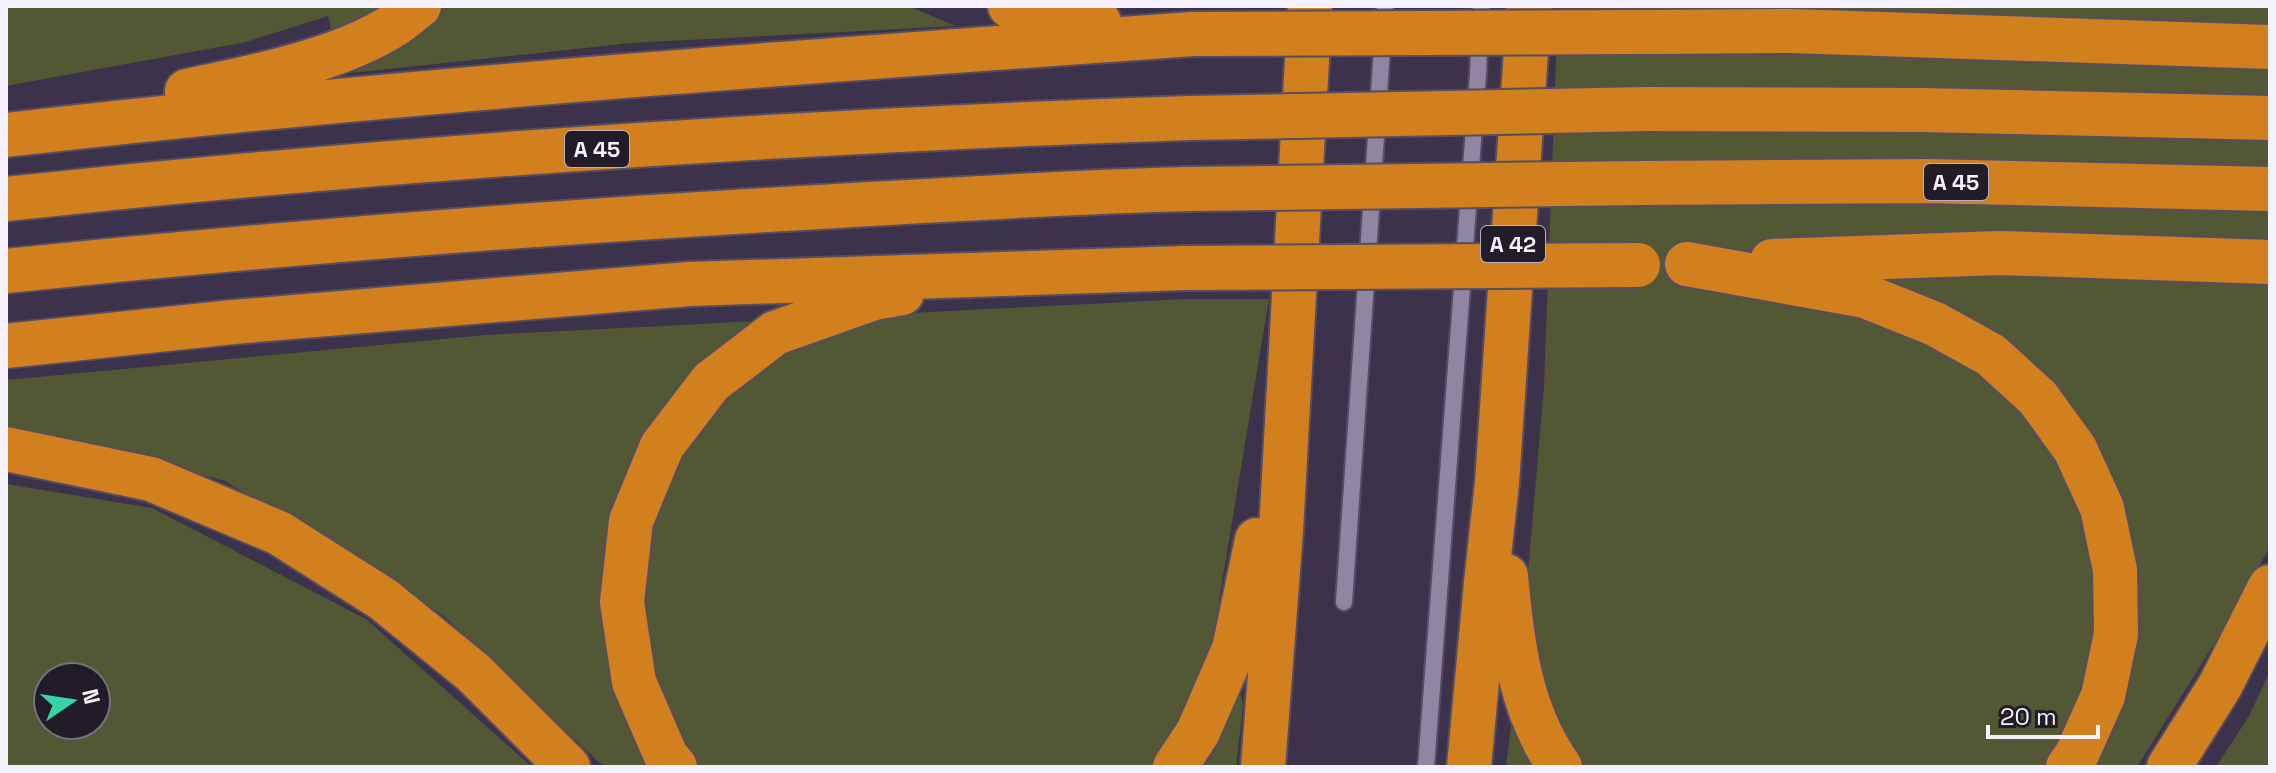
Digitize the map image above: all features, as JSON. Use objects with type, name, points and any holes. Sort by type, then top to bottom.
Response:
[{"type":"highway","points":[[6,128],[239,80],[337,53],[393,26],[419,6]]},
{"type":"highway","points":[[1010,6],[1041,15],[1193,34]]},
{"type":"highway","points":[[1263,767],[1281,531],[1310,6]]},
{"type":"highway","name":"A 42","points":[[1469,767],[1497,483],[1529,6]]},
{"type":"highway","points":[[1791,31],[1957,11],[1976,6]]},
{"type":"highway","points":[[6,135],[188,114],[532,82],[1193,34],[1791,31],[2270,47]]},
{"type":"highway","name":"A 45","points":[[6,199],[397,163],[979,125],[1647,109],[1923,110],[2270,118]]},
{"type":"highway","name":"A 45","points":[[6,271],[419,232],[1099,191],[1925,181],[2270,189]]},
{"type":"highway","points":[[6,346],[233,322],[689,284],[1185,268],[1638,265],[2000,253],[2270,262]]},
{"type":"highway","points":[[1687,264],[1865,296],[1935,324],[1991,355],[2038,398],[2075,449],[2102,508],[2115,570],[2116,634],[2103,696],[2068,767]]},
{"type":"highway","points":[[675,767],[666,756],[634,682],[622,602],[631,521],[662,446],[711,382],[775,333],[874,298],[1006,273]]},
{"type":"highway","points":[[6,449],[151,479],[279,533],[383,599],[474,673],[568,767]]},
{"type":"highway","points":[[1175,767],[1198,732],[1234,649],[1262,520],[1285,450]]},
{"type":"highway","points":[[1497,483],[1511,633],[1524,696],[1550,754],[1560,767]]},
{"type":"highway","points":[[2169,767],[2220,686],[2270,587]]},
{"type":"lane","points":[[1344,602],[1385,6]]},
{"type":"lane","points":[[1426,767],[1481,6]]},
{"type":"green space","points":[[6,6],[909,6],[955,26],[631,43],[341,74],[328,16],[246,42],[6,86]]},
{"type":"green space","points":[[1558,6],[2270,6],[2270,546],[2241,601],[2137,767],[1506,767],[1523,631],[1544,386]]},
{"type":"green space","points":[[1185,299],[1269,299],[1219,601],[1243,705],[1236,767],[604,767],[443,615],[225,481],[28,430],[6,428],[6,380],[486,335]]},
{"type":"green space","points":[[6,484],[152,508],[366,619],[532,767],[6,767]]},
{"type":"green space","points":[[2270,671],[2270,767],[2216,767],[2249,716]]}]
